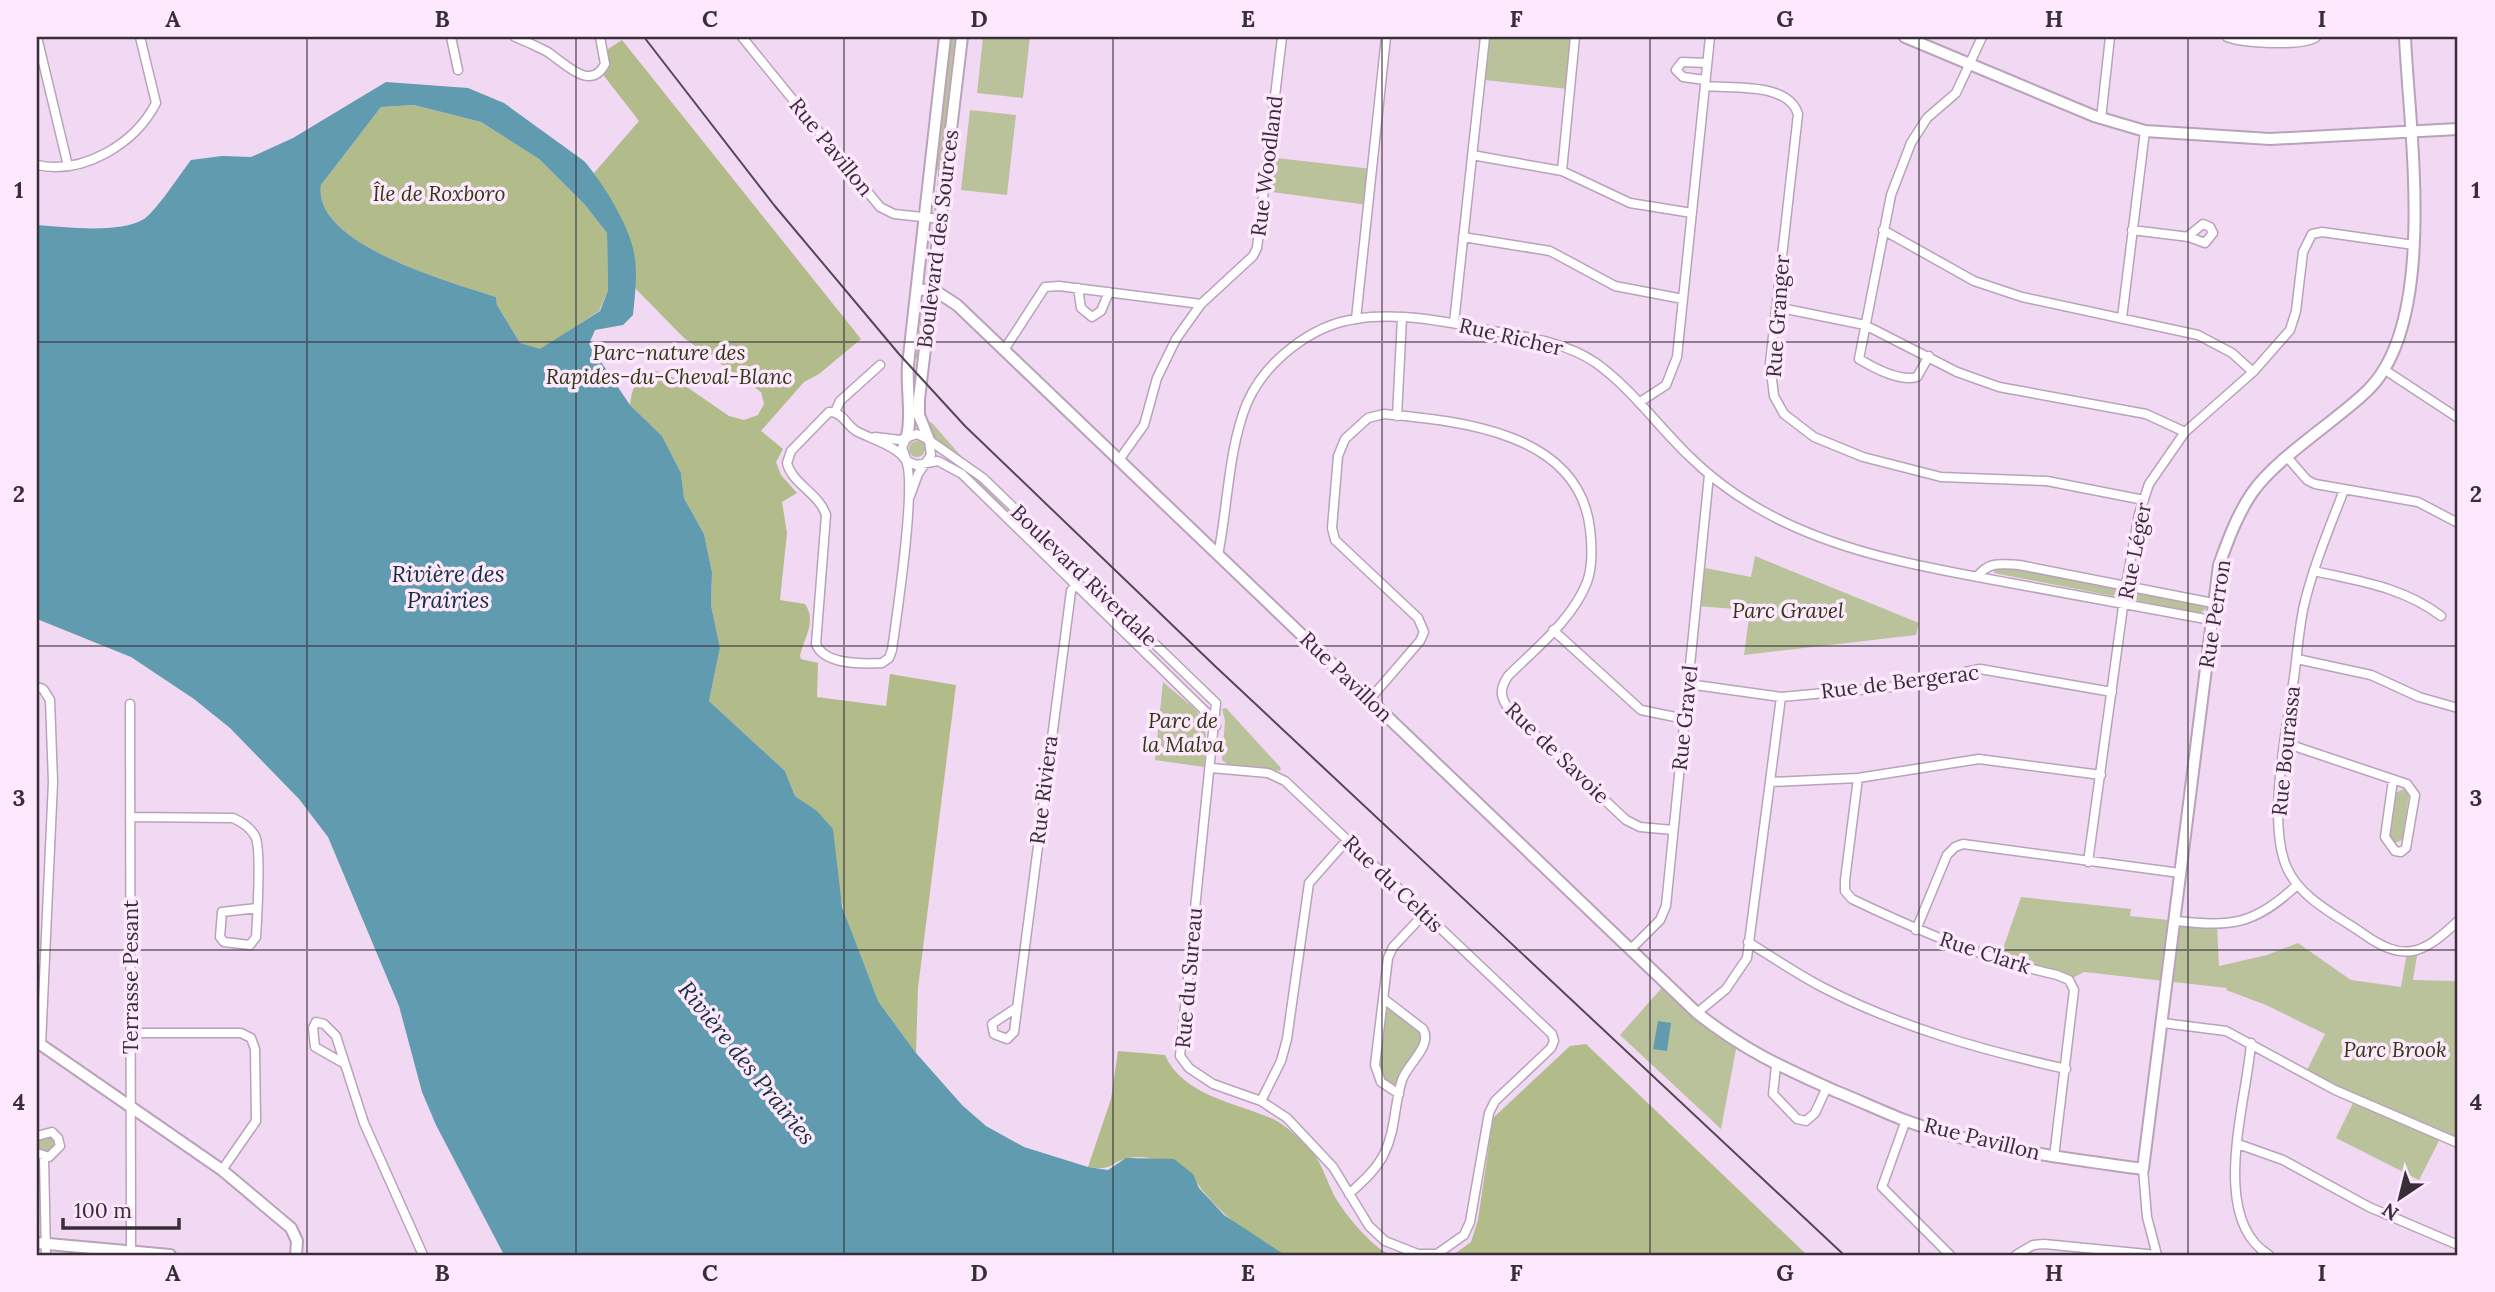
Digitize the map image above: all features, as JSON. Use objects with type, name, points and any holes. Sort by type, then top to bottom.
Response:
[{"type":"street","points":[[37,37],[68,166]]},
{"type":"street","points":[[37,165],[68,166],[103,155],[149,117],[156,103],[140,37]]},
{"type":"street","points":[[451,37],[458,70]]},
{"type":"street","points":[[515,37],[546,51],[582,76],[592,77],[601,72],[606,64],[600,37]]},
{"type":"street","name":"Rue Pavillon","points":[[742,37],[880,207],[894,214],[942,219]]},
{"type":"street","name":"Boulevard des Sources","points":[[906,438],[910,426],[907,379],[945,37]]},
{"type":"street","name":"Boulevard des Sources","points":[[929,440],[922,425],[919,405],[962,37]]},
{"type":"street","name":"Rue Woodland","points":[[1119,460],[1140,432],[1157,378],[1177,339],[1201,304],[1253,256],[1257,248],[1282,37]]},
{"type":"street","points":[[1356,318],[1386,37]]},
{"type":"street","points":[[1454,323],[1485,37]]},
{"type":"street","points":[[1562,171],[1575,37]]},
{"type":"street","points":[[1640,402],[1666,385],[1677,357],[1710,37]]},
{"type":"street","points":[[1905,37],[2101,119],[2145,131],[2261,139],[2458,129]]},
{"type":"street","points":[[1929,356],[1917,377],[1910,379],[1873,367],[1859,359],[1891,195],[1911,143],[1927,118],[1956,93],[1982,37]]},
{"type":"street","points":[[2101,119],[2110,37]]},
{"type":"street","points":[[2227,37],[2282,43],[2310,41],[2316,37]]},
{"type":"street","name":"Rue Perron","points":[[2157,1255],[2147,1217],[2143,1169],[2219,565],[2230,533],[2253,491],[2368,390],[2385,370],[2404,322],[2414,245],[2405,37]]},
{"type":"street","points":[[1705,83],[1683,77],[1675,70],[1682,62],[1707,63]]},
{"type":"street","name":"Rue Granger","points":[[1705,83],[1780,93],[1795,103],[1798,114],[1770,363],[1774,396],[1783,414],[1814,437],[1863,457],[1941,477],[2047,481],[2144,500]]},
{"type":"street","points":[[2122,318],[2145,131]]},
{"type":"street","points":[[1472,155],[1562,171],[1630,203],[1692,213]]},
{"type":"street","points":[[1883,230],[1974,281],[2022,296],[2206,338],[2232,353],[2253,372]]},
{"type":"street","points":[[2132,230],[2187,237]]},
{"type":"street","name":"Rue Léger","points":[[2088,862],[2126,584],[2149,484],[2185,432],[2253,372],[2290,330],[2296,311],[2303,252],[2312,234],[2322,232],[2414,245]]},
{"type":"street","points":[[1463,237],[1550,251],[1615,286],[1683,299]]},
{"type":"street","points":[[1004,350],[1045,287],[1078,288],[1201,304]]},
{"type":"street","points":[[1078,288],[1081,308],[1092,317],[1101,311],[1109,292]]},
{"type":"street","name":"Rue Pavillon","points":[[918,289],[933,291],[949,299],[1697,1013],[1737,1044],[1776,1066],[1906,1121],[1986,1143],[2054,1157],[2143,1169]]},
{"type":"street","points":[[1776,307],[1865,325],[1957,372],[1999,387],[2146,414],[2185,432]]},
{"type":"street","name":"Rue Richer","points":[[1218,555],[1235,450],[1247,403],[1281,357],[1304,339],[1356,318],[1402,318],[1454,323],[1563,346],[1596,363],[1640,402],[1709,475],[1783,521],[1852,548],[1925,568],[2211,620]]},
{"type":"street","points":[[1397,416],[1402,318]]},
{"type":"street","points":[[880,365],[841,400],[835,412],[821,417],[787,459],[789,471],[819,502],[826,515],[816,644],[820,653],[828,658],[879,663],[888,660],[893,639],[909,499],[902,448],[906,438]]},
{"type":"street","points":[[2385,370],[2458,418]]},
{"type":"street","points":[[835,412],[854,430],[916,465],[926,462]]},
{"type":"street","name":"Rue de Savoie","points":[[1370,699],[1420,641],[1423,626],[1418,618],[1335,540],[1332,513],[1338,456],[1345,439],[1368,418],[1384,414],[1513,437],[1556,463],[1570,479],[1589,520],[1592,560],[1587,583],[1553,630],[1502,684],[1501,698],[1511,712],[1626,820],[1640,827],[1674,830]]},
{"type":"street","points":[[866,435],[892,440],[917,434],[929,440],[932,453],[909,499]]},
{"type":"street","name":"Boulevard Riverdale","points":[[929,440],[976,472],[1216,703],[1211,768]]},
{"type":"street","points":[[2288,458],[2307,480],[2344,490],[2418,502],[2458,523]]},
{"type":"street","name":"Boulevard Riverdale","points":[[926,462],[941,462],[959,471],[1208,714],[1216,726]]},
{"type":"street","name":"Rue Gravel","points":[[1631,949],[1660,920],[1666,906],[1709,475]]},
{"type":"street","name":"Rue Bourassa","points":[[2344,490],[2314,571],[2303,612],[2285,743],[2278,821],[2279,849],[2297,886],[2385,949],[2407,953],[2424,947],[2457,924]]},
{"type":"street","points":[[1978,577],[1984,568],[1993,564],[2126,584],[2213,603]]},
{"type":"street","points":[[2314,571],[2395,589],[2422,601],[2441,616]]},
{"type":"street","points":[[1073,584],[1081,575]]},
{"type":"street","name":"Rue Riviera","points":[[1016,1008],[1073,584]]},
{"type":"street","points":[[1553,630],[1641,710],[1685,719]]},
{"type":"street","points":[[2297,659],[2371,676],[2419,697],[2458,708]]},
{"type":"street","name":"Rue de Bergerac","points":[[1688,684],[1781,697],[1891,687],[1980,669],[2112,692]]},
{"type":"street","points":[[37,687],[43,689],[50,700],[53,782],[39,1044],[222,1170],[291,1228],[297,1241],[296,1255]]},
{"type":"street","points":[[1697,1013],[1726,989],[1747,958],[1781,697]]},
{"type":"street","name":"Terrasse Pesant","points":[[130,704],[131,1251]]},
{"type":"street","points":[[2285,743],[2393,780],[2412,788],[2414,795],[2406,848],[2402,852],[2395,851],[2385,837],[2393,780]]},
{"type":"street","points":[[1770,782],[1858,778],[1979,759],[2101,775]]},
{"type":"street","name":"Rue du Celtis","points":[[1211,768],[1279,777],[1552,1034],[1553,1041]]},
{"type":"street","name":"Rue du Sureau","points":[[1211,768],[1180,1056],[1189,1069],[1213,1084],[1261,1101],[1287,1118],[1332,1167],[1369,1227],[1397,1247],[1430,1255],[1457,1243],[1470,1222],[1489,1112],[1495,1101],[1553,1041]]},
{"type":"street","name":"Rue Clark","points":[[1858,778],[1845,891],[1852,899],[1916,930],[1974,952],[2069,980],[2074,990],[2054,1157]]},
{"type":"street","points":[[130,817],[233,818],[244,823],[257,842],[257,908],[255,942],[250,945],[224,942],[220,937],[222,912],[257,908]]},
{"type":"street","points":[[1261,1101],[1281,1061],[1287,1039],[1308,883],[1347,840]]},
{"type":"street","points":[[1916,930],[1947,855],[1963,844],[2180,873]]},
{"type":"street","points":[[2176,921],[2217,925],[2251,919],[2275,906],[2297,886]]},
{"type":"street","points":[[1399,1094],[1381,1082],[1376,1074],[1388,958],[1393,947],[1424,914]]},
{"type":"street","points":[[1748,942],[1822,987],[1885,1016],[1945,1039],[2066,1069]]},
{"type":"street","points":[[1349,1194],[1376,1167],[1385,1153],[1409,1065],[1426,1044],[1427,1036],[1384,999]]},
{"type":"street","points":[[345,1064],[315,1047],[313,1028],[316,1022],[324,1024],[337,1036],[364,1123],[423,1255]]},
{"type":"street","points":[[2163,1023],[2226,1031],[2251,1042],[2335,1090],[2458,1143]]},
{"type":"street","points":[[131,1033],[241,1033],[251,1038],[255,1049],[256,1121],[222,1170]]},
{"type":"street","points":[[2251,1042],[2234,1184],[2246,1233],[2257,1248],[2269,1255]]},
{"type":"street","points":[[1776,1066],[1773,1094],[1797,1119],[1806,1121],[1815,1113],[1826,1087]]},
{"type":"street","points":[[1906,1121],[1882,1187],[1950,1255]]},
{"type":"street","points":[[37,1136],[52,1132],[60,1142],[56,1154],[41,1155],[43,1247],[170,1255]]},
{"type":"street","points":[[2238,1144],[2283,1160],[2369,1207],[2458,1245]]},
{"type":"street","points":[[2016,1255],[2033,1245],[2044,1244],[2157,1255]]},
{"type":"green space","points":[[950,37],[955,37],[939,183],[936,158]]},
{"type":"green space","points":[[983,37],[1030,37],[1023,98],[977,93]]},
{"type":"green space","points":[[1489,37],[1572,37],[1567,89],[1484,80]]},
{"type":"green space","points":[[622,40],[861,339],[819,374],[804,382],[761,431],[783,449],[776,462],[781,475],[797,493],[782,502],[787,533],[780,600],[805,604],[808,610],[810,623],[800,656],[801,659],[818,663],[817,697],[886,706],[890,674],[956,685],[918,988],[916,1053],[878,1001],[848,925],[816,810],[795,796],[785,771],[709,701],[720,648],[711,605],[712,572],[704,534],[684,498],[681,473],[662,436],[630,405],[631,398],[636,384],[654,370],[674,378],[729,416],[744,420],[758,415],[764,404],[761,392],[684,338],[635,288],[634,253],[628,235],[594,173],[639,121],[601,72],[605,51]]},
{"type":"green space","name":"Île de Roxboro","points":[[414,105],[481,122],[539,159],[585,205],[607,233],[608,290],[599,311],[540,350],[520,343],[497,305],[496,297],[389,258],[361,243],[339,226],[324,206],[321,185],[381,107]]},
{"type":"green space","points":[[970,110],[1016,115],[1007,195],[961,190]]},
{"type":"green space","points":[[1268,157],[1372,169],[1368,205],[1264,191]]},
{"type":"green space","points":[[922,310],[925,311],[919,359],[915,358]]},
{"type":"green space","points":[[929,421],[961,456],[939,444],[925,422]]},
{"type":"green space","points":[[917,441],[925,449],[917,457],[909,449]]},
{"type":"green space","points":[[960,463],[1063,564],[1061,567],[958,466]]},
{"type":"green space","name":"Parc Gravel","points":[[1755,556],[1919,623],[1916,635],[1744,655],[1750,610],[1696,606],[1700,567],[1751,577]]},
{"type":"green space","points":[[2005,567],[2115,587],[2118,591],[2113,596],[1994,573],[1995,568]]},
{"type":"green space","points":[[2137,592],[2205,605],[2206,609],[2200,613],[2138,601],[2134,597]]},
{"type":"green space","name":"Parc de la Malva","points":[[1163,682],[1201,717],[1206,735],[1204,767],[1155,760]]},
{"type":"green space","name":"Parc de la Malva","points":[[1226,708],[1281,768],[1280,771],[1227,764],[1222,760],[1225,720],[1222,709]]},
{"type":"green space","points":[[2404,789],[2409,796],[2402,840],[2395,843],[2389,834],[2395,793]]},
{"type":"green space","name":"Parc Brook","points":[[2021,897],[2131,909],[2130,916],[2217,925],[2219,966],[2267,955],[2298,943],[2351,980],[2401,987],[2407,952],[2418,950],[2413,980],[2458,981],[2458,1143],[2442,1135],[2419,1180],[2336,1138],[2355,1099],[2305,1074],[2325,1034],[2266,1005],[2226,990],[2227,988],[2084,972],[2069,980],[1999,960]]},
{"type":"green space","points":[[1666,983],[1737,1044],[1721,1129],[1620,1035]]},
{"type":"green space","points":[[1384,999],[1427,1036],[1409,1065],[1399,1094],[1376,1074]]},
{"type":"green space","points":[[1586,1044],[1807,1255],[1453,1255],[1471,1242],[1478,1220],[1493,1118],[1570,1046]]},
{"type":"green space","points":[[1118,1051],[1165,1055],[1173,1069],[1198,1089],[1284,1125],[1314,1154],[1337,1200],[1350,1219],[1375,1245],[1391,1255],[1318,1257],[1284,1254],[1259,1241],[1219,1209],[1192,1174],[1145,1157],[1129,1158],[1104,1168],[1088,1167],[1111,1099]]},
{"type":"green space","points":[[40,1133],[58,1138],[56,1154],[37,1153],[37,1136]]},
{"type":"water","name":"Rivière des Prairies","points":[[386,82],[468,88],[504,103],[584,161],[607,192],[621,218],[631,242],[636,268],[633,315],[623,325],[595,330],[589,344],[630,405],[662,436],[681,473],[684,498],[704,534],[712,572],[711,605],[720,648],[709,701],[785,771],[795,796],[816,810],[833,829],[842,907],[878,1001],[916,1053],[962,1105],[986,1126],[1024,1147],[1088,1167],[1108,1170],[1126,1158],[1174,1159],[1193,1174],[1199,1188],[1224,1215],[1285,1255],[504,1255],[436,1125],[422,1092],[399,1006],[328,837],[299,799],[230,728],[194,699],[131,657],[37,619],[37,225],[107,228],[134,224],[155,208],[191,160],[222,156],[251,157],[293,138]],"holes":[[[414,105],[481,122],[539,159],[585,205],[607,233],[608,290],[600,311],[540,349],[520,343],[497,305],[496,297],[389,258],[361,243],[339,226],[324,206],[321,185],[381,107]]]},
{"type":"water","points":[[1658,1021],[1671,1023],[1667,1051],[1653,1049]]},
{"type":"tram line","points":[[644,37],[774,205],[899,354],[965,426],[1216,667],[1844,1255]]},
{"type":"park label","name":"Parc-nature des Rapides-du-Cheval-Blanc","points":[[669,365]]}]
